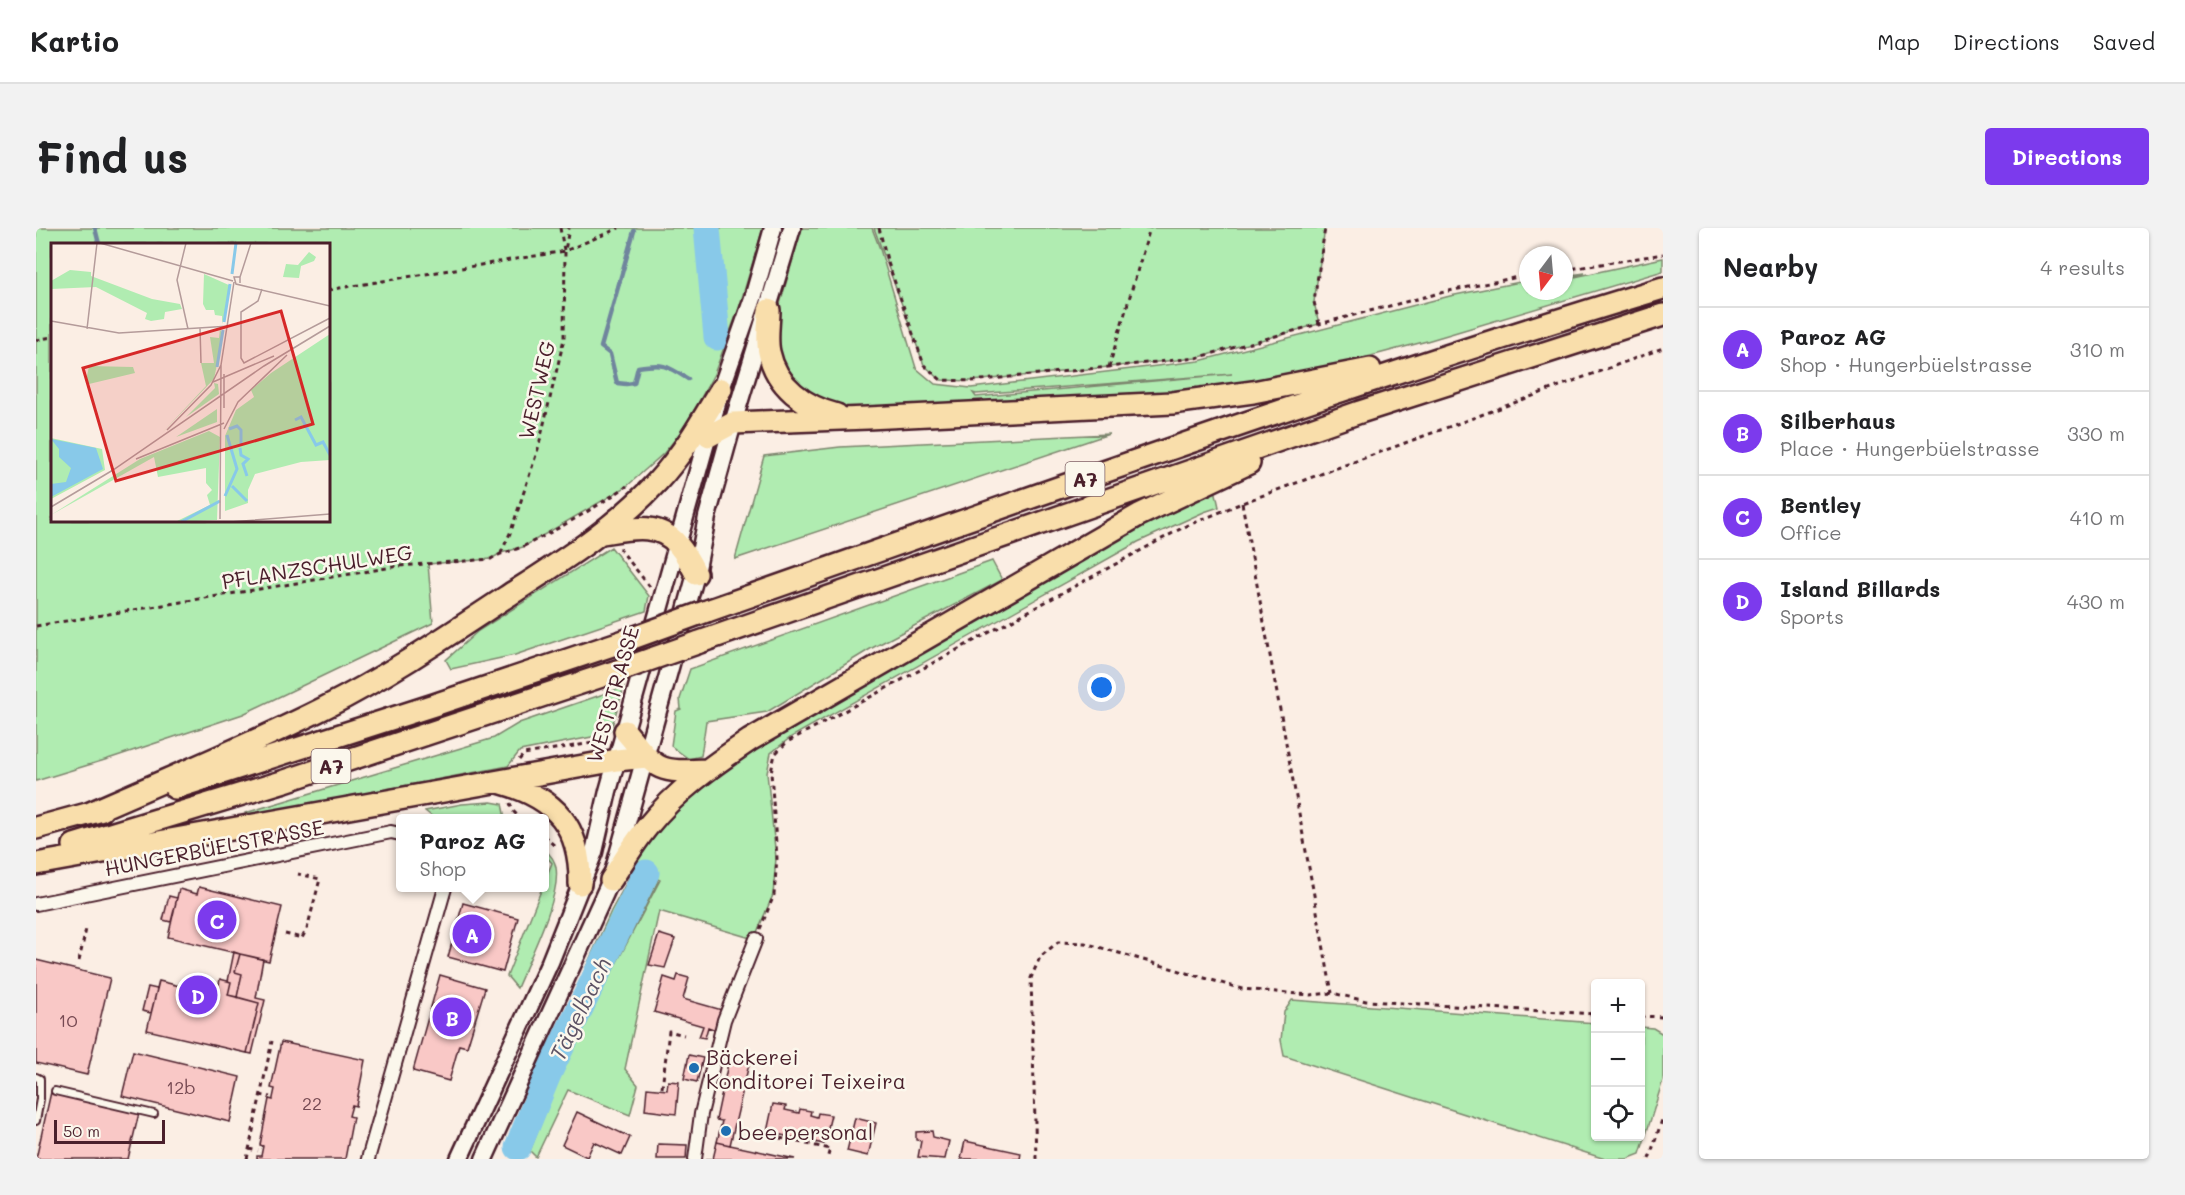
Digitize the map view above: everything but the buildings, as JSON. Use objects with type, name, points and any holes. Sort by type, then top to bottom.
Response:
[{"type":"highway","name":"A7","points":[[36,828],[278,756],[630,639],[1113,469],[1464,350],[1663,288]]},
{"type":"highway","name":"A7","points":[[769,310],[768,351],[777,373],[791,391],[818,409],[838,415],[868,418]]},
{"type":"highway","name":"A7","points":[[36,856],[307,774],[623,669],[1360,412],[1663,315]]},
{"type":"highway","name":"A7","points":[[709,436],[733,423],[1120,406],[1203,399],[1281,387],[1464,350]]},
{"type":"highway","name":"A7","points":[[88,814],[280,730],[355,692],[447,636],[601,533],[642,497],[672,464],[690,441],[721,389]]},
{"type":"highway","name":"A7","points":[[611,879],[649,825],[675,797],[707,770],[750,740],[1139,515],[1360,412]]},
{"type":"highway","name":"A7","points":[[601,533],[646,528],[658,531],[678,544],[696,574]]},
{"type":"highway","points":[[625,731],[646,757],[657,766],[672,771],[707,770]]},
{"type":"highway","name":"A7","points":[[36,864],[617,760],[646,757]]},
{"type":"highway","name":"A7","points":[[499,782],[538,796],[562,816],[578,849],[580,884]]},
{"type":"main road","name":"WESTSTRASSE","points":[[460,1159],[525,1017],[594,852],[617,760],[721,389],[746,320],[773,228]]},
{"type":"main road","points":[[460,1159],[474,1154],[491,1157],[611,879],[696,574],[707,517],[733,423],[792,228]]},
{"type":"street","name":"HUNGERBÜELSTRASSE","points":[[36,903],[69,899],[391,832],[396,833]]},
{"type":"street","points":[[368,1159],[444,892]]},
{"type":"street","points":[[695,1159],[701,1114],[724,1020],[756,939]]},
{"type":"lane","points":[[36,1077],[40,1079],[40,1099],[36,1121]]},
{"type":"lane","points":[[55,1091],[154,1114]]},
{"type":"path","points":[[560,228],[565,252]]},
{"type":"path","name":"WESTWEG","points":[[501,553],[538,449],[564,339],[565,252],[568,228]]},
{"type":"path","points":[[330,290],[565,252],[619,228]]},
{"type":"path","points":[[879,228],[886,260],[914,341],[924,365],[941,380],[972,381],[1197,358],[1319,324],[1519,277]]},
{"type":"path","points":[[1109,367],[1150,228]]},
{"type":"path","points":[[1319,324],[1314,302],[1325,228]]},
{"type":"path","points":[[1573,269],[1663,254]]},
{"type":"path","points":[[36,340],[51,337]]},
{"type":"path","points":[[756,939],[774,895],[776,867],[771,772],[775,754],[787,742],[1184,527],[1242,503],[1663,348]]},
{"type":"path","points":[[1242,503],[1332,993]]},
{"type":"path","name":"PFLANZSCHULWEG","points":[[36,626],[399,566],[491,559],[501,553],[523,547],[593,510]]},
{"type":"path","points":[[509,801],[516,814]]},
{"type":"path","points":[[285,934],[302,938],[307,929],[320,879],[298,874]]},
{"type":"path","points":[[80,961],[86,929]]},
{"type":"path","points":[[1036,1159],[1031,978],[1040,957],[1058,942],[1084,943],[1242,989],[1310,995],[1332,993],[1366,1001],[1591,1014]]},
{"type":"path","points":[[1645,1016],[1663,1017]]},
{"type":"path","points":[[662,1088],[669,1031],[684,1035]]},
{"type":"path","points":[[247,1159],[272,1041]]},
{"type":"path","points":[[260,1095],[270,1096]]},
{"type":"path","points":[[1649,1159],[1663,1117]]},
{"type":"path","points":[[771,1136],[830,1149],[828,1159]]},
{"type":"path","points":[[249,1149],[258,1151]]},
{"type":"green space","points":[[36,228],[763,228],[739,308],[714,374],[681,432],[664,453],[626,487],[523,547],[501,553],[491,559],[428,564],[433,623],[243,714],[36,781]]},
{"type":"green space","points":[[802,228],[872,228],[916,368],[935,384],[971,388],[1199,361],[1450,296],[1519,282],[1519,300],[1565,300],[1427,341],[1303,374],[1201,391],[878,409],[844,408],[811,397],[782,369],[773,339],[777,314]],"holes":[[[1232,374],[976,397],[973,393],[976,394]]]},
{"type":"green space","points":[[874,228],[1325,228],[1314,302],[1319,324],[1196,358],[972,381],[941,380],[924,365]]},
{"type":"green space","points":[[1663,258],[1663,271],[1573,298],[1573,277]]},
{"type":"green space","points":[[1109,434],[735,559],[764,456],[840,447]]},
{"type":"green space","points":[[1215,489],[1219,507],[1138,542],[791,737],[771,753],[767,773],[776,858],[773,895],[754,939],[659,911],[625,1069],[638,1085],[630,1115],[568,1090],[536,1157],[530,1151],[547,1108],[528,1151],[514,1141],[528,1097],[611,911],[634,869],[658,881],[596,1002],[660,880],[630,866],[664,822],[697,788],[749,749],[1141,525]]},
{"type":"green space","points":[[611,547],[649,596],[646,611],[515,655],[451,669],[446,660],[478,631]]},
{"type":"green space","points":[[992,561],[1002,580],[872,648],[767,712],[706,721],[701,756],[689,759],[671,746],[676,711],[681,709],[680,699],[690,669]]},
{"type":"green space","points":[[624,687],[611,729],[602,735],[520,751],[508,766],[246,816],[245,813],[494,738],[519,723]]},
{"type":"green space","points":[[491,802],[502,804],[504,814],[429,814],[425,811],[462,804]]},
{"type":"green space","points":[[549,854],[555,865],[554,895],[543,928],[517,988],[507,976],[540,892],[549,892],[549,870],[552,863]]},
{"type":"green space","points":[[1292,1000],[1591,1023],[1591,1141],[1644,1141],[1640,1154],[1627,1159],[1605,1159],[1284,1056],[1281,1040],[1284,1012]]},
{"type":"green space","points":[[1645,1027],[1653,1028],[1663,1034],[1663,1080],[1645,1138]]},
{"type":"waterway","points":[[95,228],[99,243]]},
{"type":"waterway","name":"Tägelbach","points":[[707,228],[717,337]]},
{"type":"waterway","points":[[634,231],[601,347],[610,354],[617,383],[634,383],[638,367],[654,365],[669,368],[688,379]]},
{"type":"waterway","name":"Tägelbach","points":[[518,1147],[548,1074],[646,873]]},
{"type":"place","name":"Bentley","points":[[217,920]]},
{"type":"place","name":"Paroz AG","points":[[472,934]]},
{"type":"place","name":"Island Billards","points":[[198,995]]},
{"type":"place","name":"Silberhaus","points":[[452,1017]]},
{"type":"place","name":"Bäckerei Konditorei Teixeira","points":[[694,1068]]},
{"type":"place","name":"bee personal","points":[[726,1131]]}]
